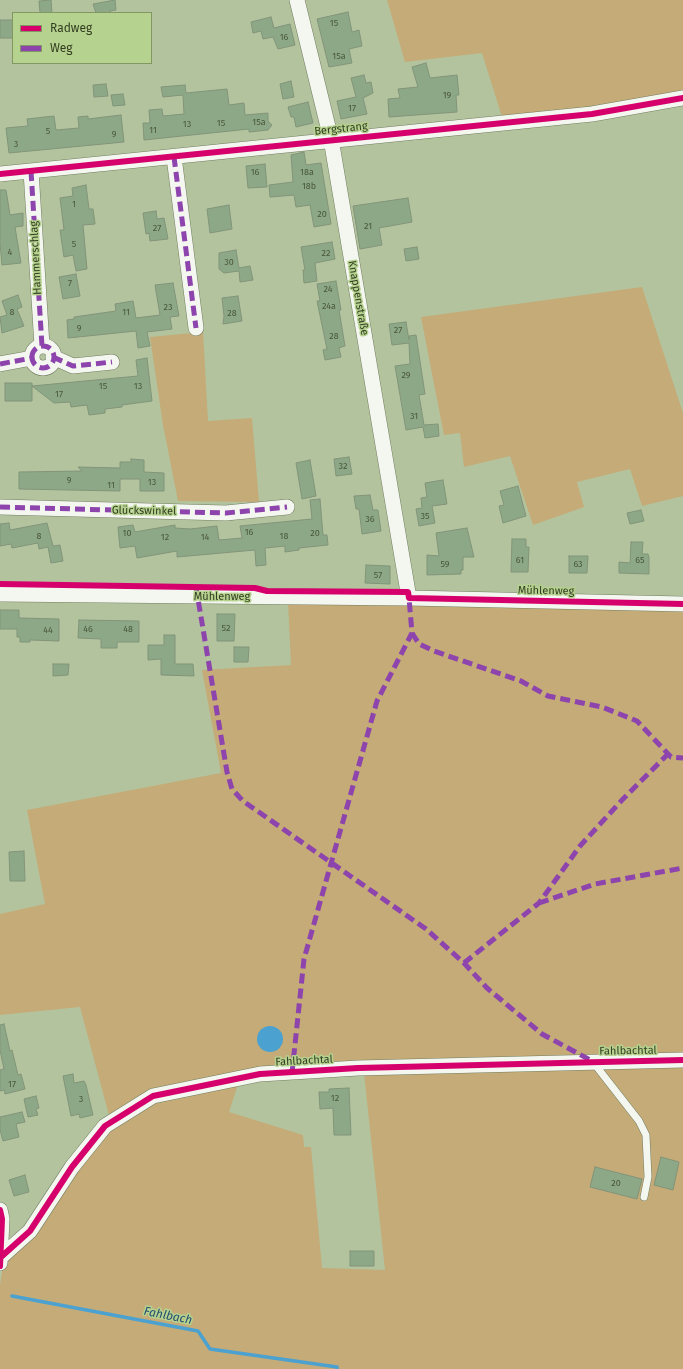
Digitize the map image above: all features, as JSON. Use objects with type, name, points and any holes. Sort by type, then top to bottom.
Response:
[{"type":"street","name":"Knappenstraße","points":[[297,0],[331,140],[409,598]]},
{"type":"street","name":"Bergstrang","points":[[0,174],[592,114],[683,98]]},
{"type":"street","points":[[174,157],[196,328]]},
{"type":"street","name":"Hammerschlag","points":[[31,171],[42,346]]},
{"type":"street","points":[[53,357],[51,363],[45,367],[35,365],[32,358],[35,349],[42,346],[48,348],[53,357],[73,366],[112,362]]},
{"type":"street","points":[[0,364],[32,358]]},
{"type":"street","name":"Glückswinkel","points":[[0,507],[226,513],[288,507]]},
{"type":"street","name":"Mühlenweg","points":[[0,594],[409,598],[683,604]]},
{"type":"street","name":"Fahlbachtal","points":[[1,1261],[30,1231],[72,1167],[105,1126],[153,1096],[260,1074],[358,1068],[683,1060]]},
{"type":"street","points":[[0,1210],[2,1219],[1,1261]]},
{"type":"lane","points":[[593,1062],[639,1121],[646,1135],[648,1177],[644,1197]]},
{"type":"shaded area","points":[[387,0],[683,0],[683,91],[590,110],[502,117],[482,53],[405,62]]},
{"type":"shaded area","points":[[642,287],[683,413],[683,496],[642,506],[630,469],[577,482],[584,507],[533,525],[510,456],[464,467],[460,433],[444,435],[421,317]]},
{"type":"shaded area","points":[[203,332],[208,421],[252,418],[259,502],[178,501],[163,425],[150,337]]},
{"type":"shaded area","points":[[288,601],[683,608],[683,1055],[327,1067],[150,1095],[110,1119],[80,1007],[0,1015],[0,914],[45,904],[27,810],[221,773],[202,670],[291,665]]},
{"type":"shaded area","points":[[683,1065],[683,1369],[0,1369],[0,1285],[4,1260],[107,1129],[150,1101],[239,1081],[229,1112],[303,1135],[304,1147],[311,1147],[322,1268],[385,1270],[364,1073]]},
{"type":"water","points":[[270,1026],[279,1030],[283,1039],[279,1048],[270,1052],[261,1048],[257,1039],[261,1030]]},
{"type":"building","points":[[51,0],[52,12],[40,12],[39,1]]},
{"type":"building","points":[[115,0],[116,10],[110,12],[96,12],[93,4]]},
{"type":"building","points":[[348,12],[352,32],[359,30],[362,46],[349,49],[352,63],[329,67],[317,19]]},
{"type":"building","points":[[271,17],[274,28],[290,24],[295,45],[278,49],[273,37],[263,39],[261,31],[253,33],[251,22]]},
{"type":"building","points":[[0,20],[12,20],[12,38],[0,38]]},
{"type":"building","points":[[426,63],[430,78],[457,75],[459,95],[456,95],[457,112],[389,117],[388,99],[400,98],[398,89],[418,87],[412,67]]},
{"type":"building","points":[[364,75],[366,83],[371,82],[373,93],[363,98],[367,114],[341,119],[337,101],[356,97],[351,78]]},
{"type":"building","points":[[291,81],[294,97],[283,99],[280,84]]},
{"type":"building","points":[[106,84],[108,96],[94,97],[93,85]]},
{"type":"building","points":[[185,85],[186,93],[227,89],[229,105],[244,103],[245,115],[268,113],[268,121],[272,125],[268,130],[249,132],[249,129],[144,140],[143,123],[150,123],[149,110],[162,109],[163,116],[184,114],[183,95],[163,97],[161,87]]},
{"type":"building","points":[[123,94],[125,105],[113,106],[111,95]]},
{"type":"building","points":[[308,102],[313,123],[296,127],[294,117],[291,117],[288,107]]},
{"type":"building","points":[[121,115],[124,142],[9,153],[6,128],[28,126],[27,119],[54,116],[56,130],[79,128],[78,117],[88,116],[88,119]]},
{"type":"building","points":[[304,152],[306,165],[321,163],[331,224],[314,227],[310,205],[296,207],[294,195],[270,197],[269,185],[293,182],[291,155]]},
{"type":"building","points":[[265,164],[267,187],[248,188],[246,166]]},
{"type":"building","points":[[86,185],[89,209],[93,209],[95,224],[83,225],[87,269],[76,271],[73,255],[64,257],[60,230],[64,230],[60,198],[73,196],[72,188]]},
{"type":"building","points":[[0,190],[6,190],[10,215],[23,213],[23,226],[15,227],[21,263],[2,265],[0,243]]},
{"type":"building","points":[[408,198],[412,222],[379,228],[382,245],[360,249],[353,206]]},
{"type":"building","points":[[229,205],[232,229],[210,233],[207,209]]},
{"type":"building","points":[[156,211],[157,219],[164,218],[168,239],[150,241],[149,233],[146,234],[143,213]]},
{"type":"building","points":[[332,242],[335,259],[315,263],[317,281],[304,283],[303,270],[305,270],[301,247]]},
{"type":"building","points":[[417,247],[419,259],[406,261],[404,249]]},
{"type":"building","points":[[236,250],[239,268],[250,266],[253,280],[240,282],[239,271],[224,273],[219,269],[219,253]]},
{"type":"building","points":[[76,274],[80,296],[63,299],[59,277]]},
{"type":"building","points":[[336,281],[345,346],[339,348],[341,357],[325,360],[323,350],[327,349],[317,301],[320,301],[317,284]]},
{"type":"building","points":[[173,283],[179,316],[170,317],[172,329],[147,332],[150,346],[138,348],[136,331],[68,338],[67,320],[74,319],[74,317],[116,311],[115,304],[133,301],[136,318],[160,315],[155,285]]},
{"type":"building","points":[[18,295],[22,307],[17,309],[24,326],[2,333],[0,317],[7,315],[2,301]]},
{"type":"building","points":[[238,296],[242,321],[223,324],[224,316],[222,298]]},
{"type":"building","points":[[406,322],[409,340],[409,336],[416,335],[425,394],[419,395],[424,425],[438,424],[439,436],[425,438],[423,427],[406,430],[395,366],[410,364],[409,343],[392,345],[389,324]]},
{"type":"building","points":[[147,358],[152,401],[105,409],[105,413],[89,415],[87,405],[71,407],[70,402],[54,403],[32,386],[138,376],[136,360]]},
{"type":"building","points":[[5,383],[32,383],[32,401],[5,401]]},
{"type":"building","points":[[349,457],[352,474],[336,476],[334,459]]},
{"type":"building","points":[[131,459],[144,460],[144,472],[164,473],[164,491],[140,491],[140,479],[120,479],[120,491],[19,489],[19,472],[82,471],[78,467],[120,468],[120,462],[131,462]]},
{"type":"building","points":[[310,460],[316,496],[302,499],[296,463]]},
{"type":"building","points":[[443,480],[447,504],[432,506],[435,523],[419,526],[416,509],[422,508],[421,498],[427,497],[425,483]]},
{"type":"building","points":[[518,486],[526,516],[503,523],[499,506],[504,505],[500,491]]},
{"type":"building","points":[[370,495],[373,510],[378,510],[381,531],[362,534],[359,509],[356,509],[354,496]]},
{"type":"building","points":[[320,499],[323,535],[327,535],[328,545],[299,548],[299,550],[285,552],[285,546],[265,548],[266,565],[256,566],[255,550],[177,557],[177,551],[137,558],[135,546],[120,548],[118,527],[133,525],[135,532],[175,525],[175,528],[190,529],[217,526],[219,540],[242,538],[240,526],[312,519],[310,500]]},
{"type":"building","points":[[641,510],[644,521],[630,524],[627,513]]},
{"type":"building","points":[[9,523],[10,530],[47,523],[53,546],[60,545],[63,561],[51,563],[48,547],[39,549],[38,543],[12,548],[11,544],[0,546],[0,524]]},
{"type":"building","points":[[467,528],[474,557],[463,557],[463,570],[461,570],[461,574],[427,575],[427,555],[439,556],[436,533]]},
{"type":"building","points":[[512,539],[526,539],[526,547],[529,547],[528,572],[511,572]]},
{"type":"building","points":[[631,542],[643,542],[642,554],[648,554],[649,574],[619,573],[619,562],[630,563]]},
{"type":"building","points":[[569,556],[588,556],[587,573],[569,573]]},
{"type":"building","points":[[366,565],[390,566],[390,584],[365,583]]},
{"type":"building","points":[[0,610],[19,610],[19,618],[59,619],[59,641],[30,640],[30,642],[20,642],[20,637],[17,637],[17,629],[0,629]]},
{"type":"building","points":[[217,614],[235,614],[234,641],[217,641]]},
{"type":"building","points":[[79,620],[139,621],[139,642],[117,642],[117,648],[101,648],[101,639],[78,638]]},
{"type":"building","points":[[164,635],[175,635],[175,664],[193,664],[194,676],[161,675],[161,659],[148,660],[148,645],[164,645]]},
{"type":"building","points":[[234,647],[249,647],[248,662],[234,662]]},
{"type":"building","points":[[53,664],[69,664],[68,675],[53,676]]},
{"type":"building","points":[[24,851],[25,881],[10,881],[9,852]]},
{"type":"building","points":[[4,1024],[10,1051],[12,1050],[18,1075],[21,1074],[25,1089],[5,1094],[4,1090],[0,1091],[0,1070],[4,1069],[0,1050],[0,1025]]},
{"type":"building","points":[[73,1074],[74,1083],[84,1081],[86,1085],[93,1115],[80,1118],[79,1114],[71,1116],[63,1076]]},
{"type":"building","points":[[349,1088],[351,1135],[334,1135],[333,1108],[320,1109],[319,1092],[329,1092],[329,1089]]},
{"type":"building","points":[[36,1096],[39,1108],[36,1109],[38,1115],[28,1117],[24,1099]]},
{"type":"building","points":[[22,1112],[25,1122],[16,1124],[19,1137],[3,1141],[0,1130],[0,1117]]},
{"type":"building","points":[[661,1157],[679,1162],[673,1190],[654,1185]]},
{"type":"building","points":[[595,1167],[642,1179],[637,1199],[590,1187]]},
{"type":"building","points":[[25,1175],[29,1192],[14,1196],[9,1180]]},
{"type":"building","points":[[350,1251],[374,1251],[374,1266],[350,1266]]},
{"type":"waterway","name":"Fahlbach","points":[[12,1296],[198,1331],[210,1349],[337,1367],[337,1369]]},
{"type":"marked path","points":[[174,157],[196,328]]},
{"type":"marked path","points":[[31,171],[42,346]]},
{"type":"marked path","points":[[43,346],[51,349],[54,357],[51,365],[43,368],[35,365],[32,357],[35,349],[43,346]]},
{"type":"marked path","points":[[53,357],[73,366],[112,362]]},
{"type":"marked path","points":[[0,364],[32,358]]},
{"type":"marked path","points":[[0,507],[226,513],[287,507]]},
{"type":"marked path","points":[[196,587],[227,772],[232,789],[243,801],[426,929],[464,963],[487,988],[542,1034],[592,1061]]},
{"type":"marked path","points":[[292,1073],[304,959],[377,701],[412,633],[409,598]]},
{"type":"marked path","points":[[412,633],[419,644],[434,651],[521,681],[548,696],[602,707],[637,721],[671,757],[683,758]]},
{"type":"marked path","points":[[464,963],[539,903],[580,846],[623,799],[668,754]]},
{"type":"marked path","points":[[539,903],[595,884],[683,868]]},
{"type":"cycle path","points":[[0,174],[592,114],[683,98]]},
{"type":"cycle path","points":[[0,584],[255,588],[267,591],[408,592],[409,598],[683,604]]},
{"type":"cycle path","points":[[1,1257],[30,1231],[72,1167],[105,1126],[153,1096],[260,1074],[358,1068],[683,1060]]},
{"type":"cycle path","points":[[0,1210],[2,1219],[0,1266]]}]
